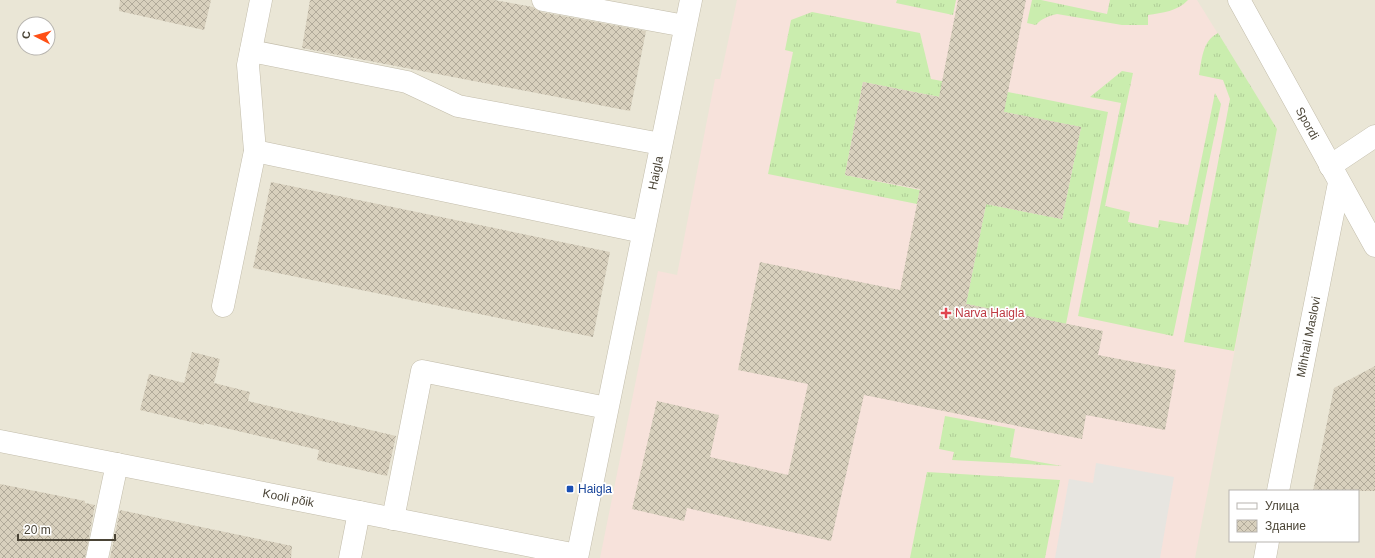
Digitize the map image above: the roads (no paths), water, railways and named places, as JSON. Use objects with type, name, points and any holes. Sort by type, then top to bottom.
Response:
[{"type":"street","points":[[223,306],[255,151],[248,65],[261,0]]},
{"type":"street","points":[[543,0],[685,26]]},
{"type":"street","name":"Haigla","points":[[577,557],[691,0]]},
{"type":"street","name":"Spordi","points":[[1239,0],[1375,246]]},
{"type":"street","points":[[251,51],[407,82],[458,106],[661,144]]},
{"type":"street","points":[[1335,175],[1375,136]]},
{"type":"street","points":[[255,151],[643,232]]},
{"type":"street","name":"Mihhail Maslovi","points":[[1278,490],[1335,175]]},
{"type":"street","points":[[393,519],[422,371],[607,408]]},
{"type":"street","name":"Kooli põik","points":[[0,441],[577,557]]},
{"type":"street","points":[[97,558],[117,464]]},
{"type":"street","points":[[350,558],[359,512]]},
{"type":"street","points":[[1265,558],[1268,542]]},
{"type":"place","name":"Narva Haigla","points":[[946,313]]},
{"type":"place","name":"Haigla","points":[[570,489]]}]
